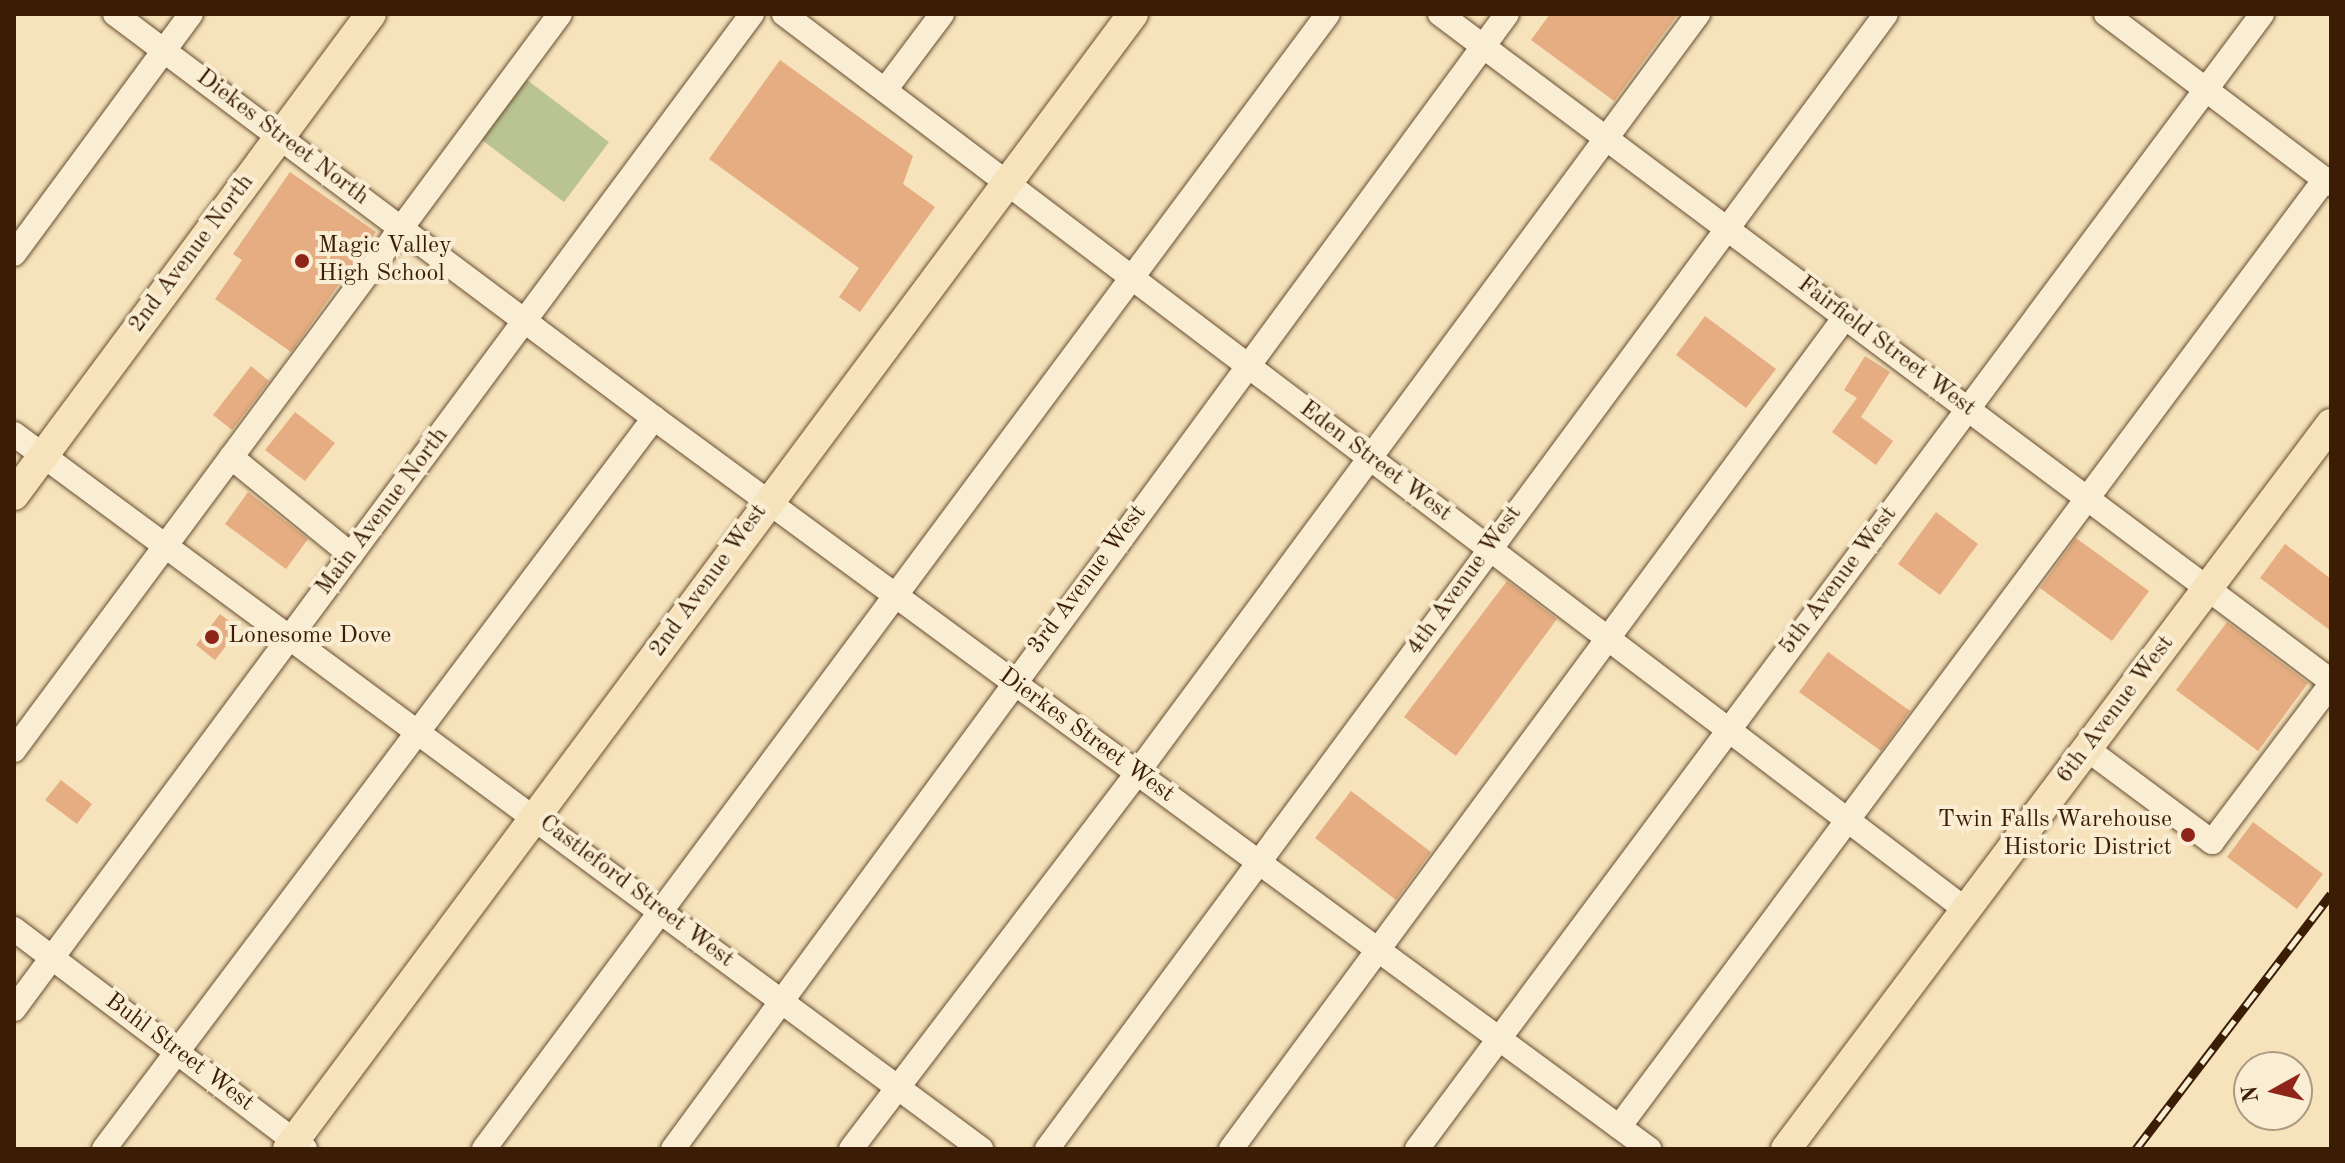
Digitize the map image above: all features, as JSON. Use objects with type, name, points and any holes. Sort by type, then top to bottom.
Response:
[{"type":"main road","name":"2nd Avenue North","points":[[14,495],[371,14]]},
{"type":"main road","name":"2nd Avenue West","points":[[296,1146],[533,816],[1005,181],[1133,14]]},
{"type":"main road","name":"6th Avenue West","points":[[1786,1149],[2331,424]]},
{"type":"street","name":"Diekes Street North","points":[[115,14],[526,319]]},
{"type":"street","points":[[14,254],[191,14]]},
{"type":"street","points":[[14,750],[560,14]]},
{"type":"street","name":"Main Avenue North","points":[[14,1009],[752,14]]},
{"type":"street","name":"Eden Street West","points":[[784,14],[1966,910]]},
{"type":"street","points":[[885,90],[942,14]]},
{"type":"street","points":[[484,1149],[1328,14]]},
{"type":"street","name":"Fairfield Street West","points":[[1440,14],[2331,682]]},
{"type":"street","name":"3rd Avenue West","points":[[673,1149],[1013,682],[1507,14]]},
{"type":"street","points":[[851,1149],[1137,773],[1368,456],[1698,14]]},
{"type":"street","name":"4th Avenue West","points":[[1047,1149],[1886,14]]},
{"type":"street","points":[[1619,1127],[2087,498],[2328,181],[2106,14]]},
{"type":"street","name":"5th Avenue West","points":[[1417,1149],[2262,14]]},
{"type":"street","points":[[1231,1149],[1845,317]]},
{"type":"street","name":"Dierkes Street West","points":[[526,319],[654,418],[1649,1149]]},
{"type":"street","points":[[104,1149],[654,418]]},
{"type":"street","name":"Castleford Street West","points":[[14,434],[981,1149]]},
{"type":"street","points":[[231,457],[351,555]]},
{"type":"street","points":[[2087,749],[2212,842],[2331,682]]},
{"type":"street","name":"Buhl Street West","points":[[14,929],[296,1146]]},
{"type":"green space","points":[[523,77],[609,142],[564,202],[478,137]]},
{"type":"building","points":[[1550,14],[1678,14],[1614,101],[1531,40]]},
{"type":"building","points":[[780,60],[913,156],[903,184],[935,207],[860,312],[839,297],[859,268],[709,159]]},
{"type":"building","points":[[290,172],[376,232],[291,352],[215,299],[242,260],[233,254]]},
{"type":"building","points":[[1705,316],[1776,369],[1746,408],[1676,355]]},
{"type":"building","points":[[1865,356],[1890,372],[1861,417],[1893,441],[1876,465],[1832,432],[1857,398],[1844,390]]},
{"type":"building","points":[[251,366],[269,381],[232,430],[213,415]]},
{"type":"building","points":[[295,412],[335,443],[305,481],[265,450]]},
{"type":"building","points":[[248,492],[308,539],[286,569],[225,524]]},
{"type":"building","points":[[1936,512],[1978,544],[1940,595],[1898,564]]},
{"type":"building","points":[[2076,538],[2149,591],[2112,641],[2040,588]]},
{"type":"building","points":[[2285,544],[2331,579],[2331,631],[2260,578]]},
{"type":"building","points":[[1507,581],[1557,619],[1456,756],[1404,717]]},
{"type":"building","points":[[220,614],[239,629],[215,660],[196,645]]},
{"type":"building","points":[[2227,622],[2308,683],[2258,751],[2176,690]]},
{"type":"building","points":[[1828,652],[1910,711],[1881,751],[1799,692]]},
{"type":"building","points":[[61,780],[92,804],[77,824],[45,800]]},
{"type":"building","points":[[1351,791],[1431,852],[1396,900],[1315,838]]},
{"type":"building","points":[[2253,822],[2323,874],[2297,909],[2227,857]]},
{"type":"railway","points":[[2136,1149],[2331,894]]},
{"type":"place","name":"Magic Valley High School","points":[[302,261]]},
{"type":"place","name":"Lonesome Dove","points":[[212,637]]},
{"type":"place","name":"Twin Falls Warehouse Historic District","points":[[2188,835]]}]
